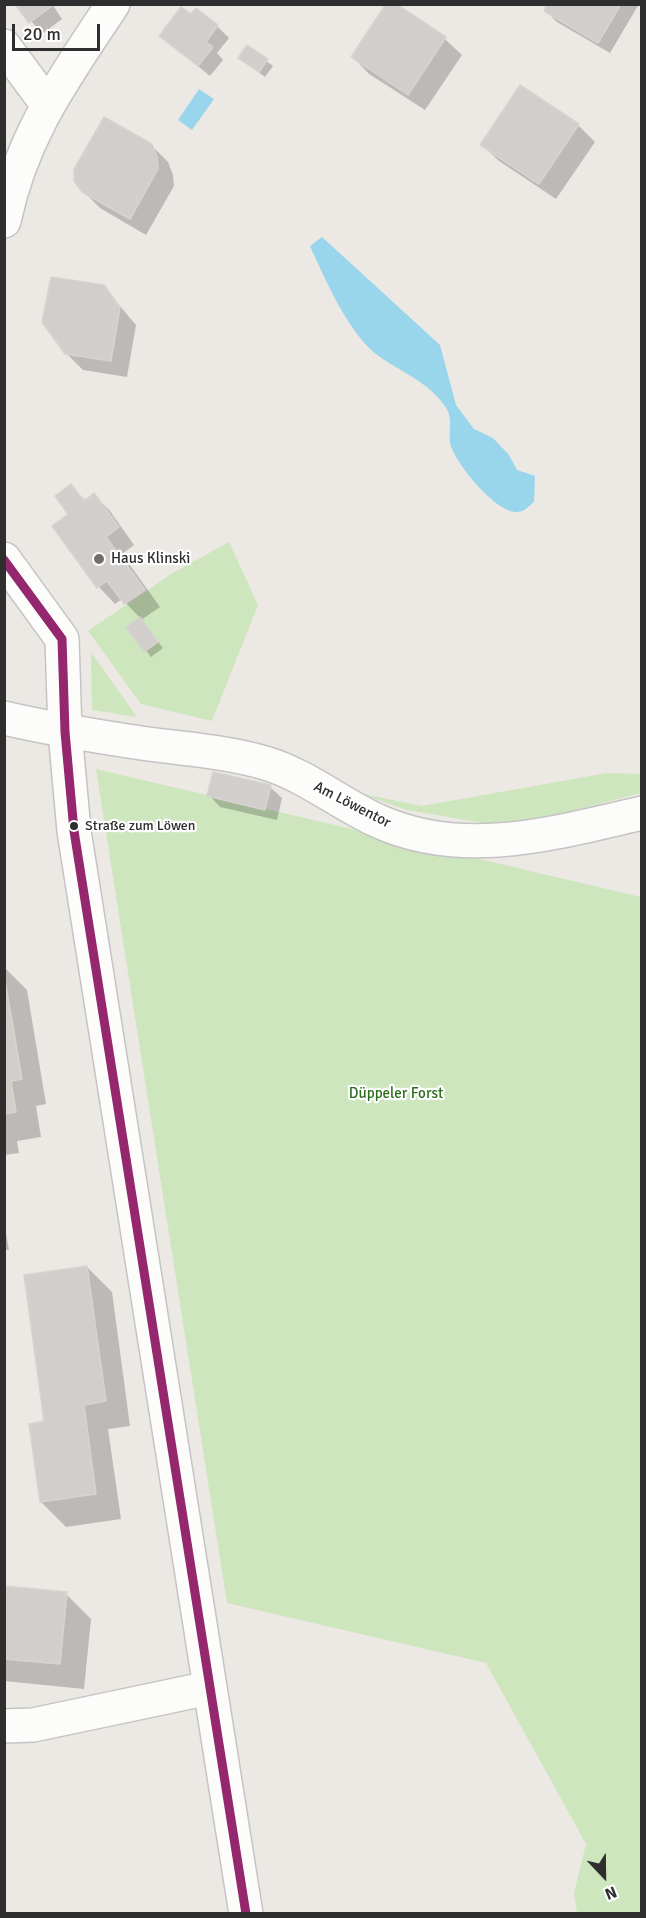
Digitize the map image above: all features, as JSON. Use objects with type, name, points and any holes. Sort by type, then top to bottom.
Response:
[{"type":"street","points":[[4,222],[11,188],[47,104],[113,4]]},
{"type":"street","points":[[4,46],[47,104]]},
{"type":"street","points":[[4,560],[62,639],[65,732],[74,831],[208,1688],[246,1914]]},
{"type":"street","name":"Am Löwentor","points":[[4,718],[65,732],[217,753],[264,763],[288,771],[380,822],[420,834],[462,841],[504,842],[539,837],[642,813]]},
{"type":"street","points":[[4,1726],[33,1725],[208,1688]]},
{"type":"green space","points":[[229,542],[258,605],[212,721],[141,704],[88,631],[171,574]]},
{"type":"green space","points":[[91,652],[137,717],[92,710]]},
{"type":"green space","name":"Düppeler Forst","points":[[96,769],[641,897],[641,1913],[577,1913],[574,1893],[586,1844],[486,1663],[227,1603]]},
{"type":"green space","points":[[607,773],[641,774],[641,793],[538,820],[490,824],[407,810],[358,793],[422,806]]},
{"type":"water","points":[[199,89],[214,99],[192,130],[178,120]]},
{"type":"water","points":[[322,237],[440,345],[456,405],[474,429],[493,438],[509,455],[517,470],[535,476],[534,502],[523,511],[507,510],[479,487],[452,449],[450,422],[445,406],[431,390],[380,357],[359,336],[339,306],[310,246]]},
{"type":"building","points":[[15,4],[50,4],[52,6],[29,23]]},
{"type":"building","points":[[386,4],[396,4],[446,37],[408,95],[351,57]]},
{"type":"building","points":[[547,4],[621,4],[598,43],[544,11]]},
{"type":"building","points":[[181,7],[191,14],[196,8],[218,25],[206,42],[213,47],[198,66],[159,36]]},
{"type":"building","points":[[247,45],[268,59],[259,72],[238,58]]},
{"type":"building","points":[[520,85],[579,124],[539,184],[480,145]]},
{"type":"building","points":[[104,117],[152,144],[157,157],[158,169],[130,219],[82,192],[74,181],[74,169]]},
{"type":"building","points":[[51,277],[104,285],[120,307],[111,361],[65,354],[42,322]]},
{"type":"building","name":"Haus Klinski","points":[[71,484],[84,501],[94,493],[119,527],[106,537],[145,590],[124,604],[107,581],[97,588],[52,526],[68,514],[55,496]]},
{"type":"building","points":[[140,617],[158,642],[144,652],[126,627]]},
{"type":"building","points":[[213,772],[271,785],[265,810],[207,796]]},
{"type":"building","points":[[4,975],[22,1079],[11,1081],[16,1112],[4,1114]]},
{"type":"building","points":[[87,1266],[106,1401],[84,1405],[96,1494],[40,1502],[29,1424],[44,1421],[24,1275]]},
{"type":"building","points":[[4,1586],[67,1592],[60,1664],[4,1659]]},
{"type":"transit line","points":[[4,560],[62,639],[65,732],[74,831],[246,1914]]},
{"type":"place","name":"Haus Klinski","points":[[99,559]]},
{"type":"place","name":"Straße zum Löwen","points":[[74,826]]}]
